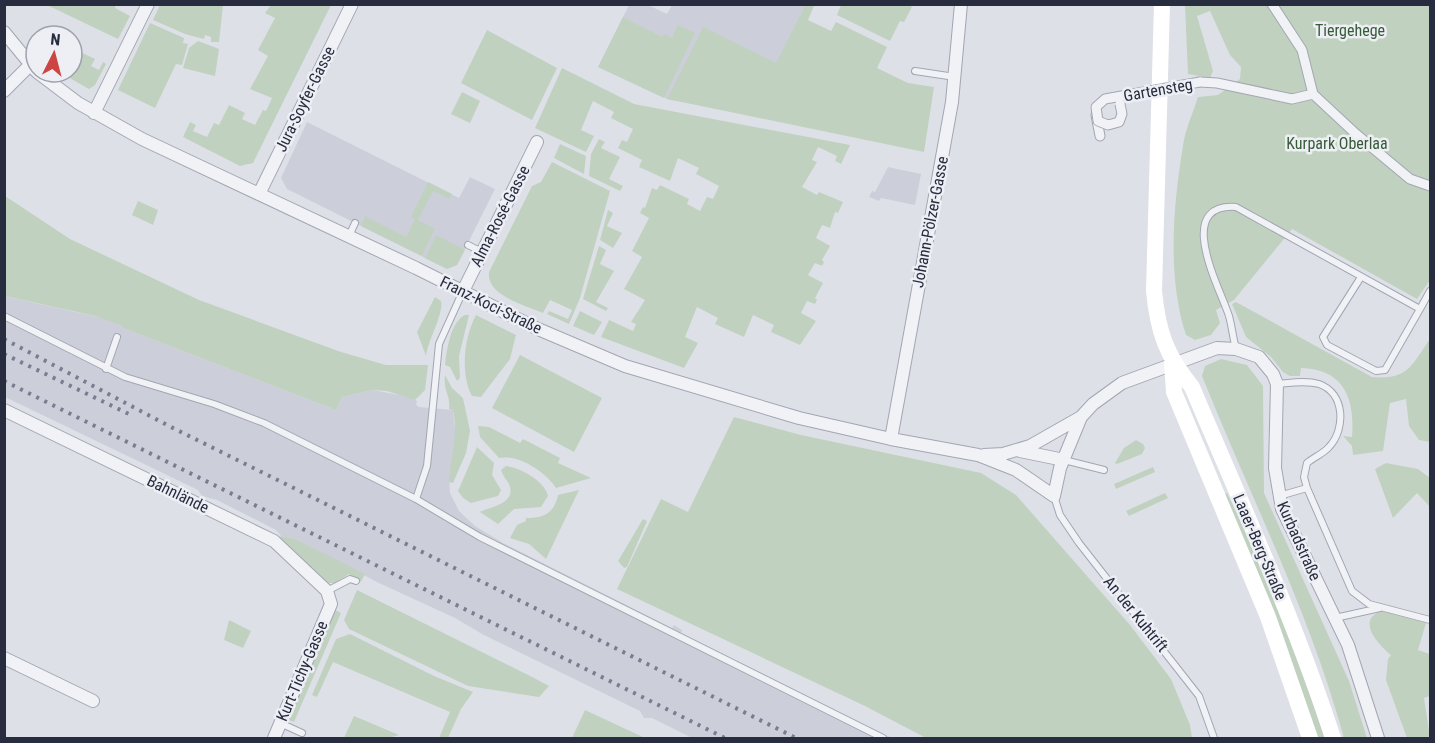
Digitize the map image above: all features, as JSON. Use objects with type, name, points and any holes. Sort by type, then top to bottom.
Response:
[{"type":"main road","name":"Laaer-Berg-Straße","points":[[1162,4],[1154,291],[1161,336],[1172,363],[1192,387],[1305,656],[1333,738]]},
{"type":"main road","name":"Laaer-Berg-Straße","points":[[1172,363],[1174,392],[1272,626],[1310,738]]},
{"type":"street","points":[[94,113],[148,4]]},
{"type":"street","name":"Jura-Soyfer-Gasse","points":[[259,194],[352,4]]},
{"type":"street","name":"Johann-Pölzer-Gasse","points":[[891,439],[955,77],[961,4]]},
{"type":"street","points":[[1272,4],[1302,50],[1313,93],[1356,134],[1410,179],[1431,186]]},
{"type":"street","name":"Franz-Koci-Straße","points":[[4,32],[24,57]]},
{"type":"street","points":[[4,91],[24,77]]},
{"type":"street","name":"Gartensteg","points":[[1100,136],[1096,114],[1098,103],[1103,99],[1110,99],[1120,104],[1122,114],[1119,122],[1108,125],[1098,121],[1096,107],[1105,99],[1200,82],[1211,82],[1292,99],[1313,93]]},
{"type":"street","name":"Franz-Koci-Straße","points":[[54,84],[94,113],[142,139],[349,236],[538,329],[625,366],[752,406],[891,439],[978,455],[1016,471],[1054,496],[1064,460],[1081,417]]},
{"type":"street","name":"Alma-Rosé-Gasse","points":[[463,291],[537,142]]},
{"type":"street","points":[[1172,363],[1217,348],[1236,349],[1259,357],[1273,374],[1277,384]]},
{"type":"street","name":"Franz-Koci-Straße","points":[[1016,451],[1081,417],[1093,404],[1122,383],[1172,363]]},
{"type":"street","name":"Kurbadstraße","points":[[1277,384],[1275,461],[1279,496],[1298,543],[1335,618],[1359,674],[1378,738]]},
{"type":"street","name":"Bahnlände","points":[[4,410],[273,541],[327,591]]},
{"type":"street","name":"Franz-Koci-Straße","points":[[978,455],[1016,451],[1064,460]]},
{"type":"street","name":"Kurt-Tichy-Gasse","points":[[274,738],[331,604],[327,591]]},
{"type":"street","points":[[4,658],[93,701]]},
{"type":"lane","points":[[915,71],[955,77]]},
{"type":"lane","points":[[1236,349],[1229,317],[1210,270],[1204,239],[1206,221],[1216,209],[1236,207],[1420,309]]},
{"type":"lane","points":[[349,236],[355,223]]},
{"type":"lane","points":[[468,245],[482,252]]},
{"type":"lane","points":[[1361,277],[1323,337],[1327,345],[1376,371],[1385,370],[1420,309],[1428,300],[1431,291]]},
{"type":"lane","points":[[416,499],[427,466],[440,344],[463,291]]},
{"type":"lane","points":[[4,316],[106,369],[135,381],[214,404],[264,423],[416,499],[480,537],[883,738]]},
{"type":"lane","points":[[106,369],[117,337]]},
{"type":"lane","points":[[1277,384],[1319,384],[1334,396],[1340,410],[1340,429],[1330,447],[1306,463],[1304,477],[1352,591],[1363,602],[1431,620]]},
{"type":"lane","points":[[1064,460],[1104,470]]},
{"type":"lane","points":[[1279,496],[1307,488]]},
{"type":"lane","name":"An der Kuhtrift","points":[[1054,496],[1060,515],[1079,543],[1199,696],[1212,737]]},
{"type":"lane","points":[[327,591],[350,579],[356,582]]},
{"type":"lane","points":[[1335,618],[1380,608]]},
{"type":"lane","points":[[280,723],[302,733]]},
{"type":"shaded area","points":[[629,5],[648,5],[667,14],[672,5],[806,5],[751,115],[667,99],[598,67]]},
{"type":"shaded area","points":[[307,122],[459,198],[470,177],[495,189],[457,265],[447,269],[287,189],[281,178]]},
{"type":"shaded area","points":[[888,167],[921,174],[915,205],[881,198],[879,201],[869,197],[872,191],[875,192]]},
{"type":"shaded area","points":[[4,296],[107,319],[124,326],[123,328],[336,410],[342,397],[373,390],[409,397],[417,401],[416,405],[419,407],[453,410],[456,439],[449,476],[450,493],[459,511],[475,526],[503,543],[672,628],[674,625],[682,630],[681,633],[892,738],[692,738],[652,718],[644,718],[640,711],[482,634],[455,618],[379,583],[295,539],[281,536],[276,530],[217,500],[202,496],[198,490],[5,397]]},
{"type":"green space","points":[[806,4],[818,5],[814,6],[808,20],[831,31],[836,22],[887,47],[877,68],[908,83],[934,87],[924,152],[667,99],[703,27],[776,63]]},
{"type":"green space","points":[[906,4],[912,7],[904,22],[900,21],[890,41],[837,15],[841,5]]},
{"type":"green space","points":[[47,5],[116,5],[115,8],[130,16],[118,39]]},
{"type":"green space","points":[[160,5],[223,5],[219,42],[211,42],[211,37],[205,35],[204,39],[185,34],[153,20]]},
{"type":"green space","points":[[271,5],[331,5],[253,163],[240,166],[183,137],[190,122],[196,125],[193,131],[207,137],[214,123],[219,125],[229,105],[245,113],[242,119],[255,125],[263,110],[266,111],[272,98],[250,89],[268,56],[258,50],[275,18],[265,13]]},
{"type":"green space","name":"Kurpark Oberlaa","points":[[1185,5],[1430,5],[1430,280],[1417,299],[1292,229],[1234,300],[1216,310],[1220,323],[1211,335],[1195,340],[1186,335],[1180,313],[1174,266],[1175,217],[1184,140],[1198,97],[1218,95],[1240,79],[1241,67],[1230,55],[1210,11],[1197,16],[1213,71],[1210,78],[1188,74]]},
{"type":"green space","points":[[623,17],[662,37],[664,34],[672,38],[678,25],[695,33],[664,98],[598,67]]},
{"type":"green space","points":[[150,23],[184,38],[183,43],[188,44],[182,65],[176,64],[155,108],[118,90]]},
{"type":"green space","points":[[487,30],[557,68],[532,120],[461,83]]},
{"type":"green space","points":[[198,41],[219,49],[215,76],[183,68],[189,48]]},
{"type":"green space","points":[[84,54],[95,59],[91,66],[99,70],[103,62],[106,64],[95,85],[89,89],[80,84],[84,84]]},
{"type":"green space","points":[[562,68],[634,104],[850,145],[841,164],[835,161],[837,156],[818,147],[812,160],[817,162],[802,187],[817,195],[819,192],[843,202],[838,213],[835,212],[830,228],[822,225],[816,238],[830,246],[822,260],[824,262],[822,266],[815,263],[808,275],[823,283],[815,298],[817,300],[815,304],[807,301],[801,313],[816,321],[800,345],[771,332],[774,325],[753,315],[744,337],[715,324],[718,318],[697,307],[685,337],[698,343],[684,368],[601,337],[609,320],[633,331],[636,324],[631,322],[645,300],[624,289],[642,257],[632,251],[649,218],[640,213],[643,207],[645,208],[652,188],[657,190],[660,185],[689,199],[687,204],[700,211],[707,197],[713,199],[719,186],[696,174],[699,168],[678,158],[670,181],[639,167],[642,160],[618,148],[622,140],[627,142],[633,129],[611,118],[614,112],[593,101],[581,130],[594,136],[586,152],[535,128]]},
{"type":"green space","points":[[462,92],[480,101],[470,123],[451,114]]},
{"type":"green space","points":[[599,139],[605,142],[601,148],[620,157],[609,179],[623,186],[620,191],[589,176],[591,154]]},
{"type":"green space","points":[[560,144],[586,156],[584,174],[554,158]]},
{"type":"green space","points":[[552,162],[610,191],[580,298],[569,324],[547,314],[549,311],[568,319],[572,310],[550,300],[543,313],[517,303],[494,287],[489,272],[532,186],[541,182]]},
{"type":"green space","points":[[428,182],[452,194],[449,199],[433,191],[418,220],[435,229],[422,256],[361,226],[365,216],[406,237],[415,219],[411,217]]},
{"type":"green space","points":[[5,196],[70,239],[199,300],[341,352],[386,365],[428,365],[425,390],[415,400],[387,391],[373,390],[342,397],[336,410],[95,316],[5,296]]},
{"type":"green space","points":[[138,201],[158,210],[153,225],[132,215]]},
{"type":"green space","points":[[608,210],[613,213],[607,226],[622,233],[613,248],[600,240]]},
{"type":"green space","points":[[436,235],[465,250],[457,265],[447,269],[425,258]]},
{"type":"green space","points":[[599,246],[606,250],[600,264],[614,271],[596,302],[608,308],[606,311],[583,299]]},
{"type":"green space","points":[[435,297],[441,301],[441,306],[426,356],[417,332]]},
{"type":"green space","points":[[1236,302],[1372,377],[1394,376],[1401,373],[1413,364],[1430,339],[1430,442],[1419,440],[1409,426],[1406,399],[1390,403],[1383,451],[1353,455],[1352,446],[1343,436],[1352,437],[1349,399],[1344,389],[1328,374],[1316,370],[1301,368],[1300,376],[1290,376],[1283,372],[1271,357],[1246,337],[1232,304]]},
{"type":"green space","points":[[580,311],[602,322],[594,335],[573,326]]},
{"type":"green space","points":[[465,315],[469,315],[459,356],[460,378],[457,381],[450,367],[445,365],[453,330]]},
{"type":"green space","points":[[476,315],[516,335],[510,359],[481,397],[472,396],[465,367],[466,344]]},
{"type":"green space","points":[[520,355],[602,398],[574,452],[492,408]]},
{"type":"green space","points":[[1221,359],[1247,365],[1263,386],[1264,493],[1349,681],[1367,738],[1344,738],[1330,691],[1297,600],[1202,376],[1205,366]]},
{"type":"green space","points":[[445,375],[452,388],[463,398],[470,431],[466,453],[453,483],[449,482],[449,476],[455,427],[453,410],[449,409]]},
{"type":"green space","points":[[734,417],[801,435],[981,473],[1016,495],[1130,625],[1171,679],[1190,725],[1192,738],[926,738],[865,706],[617,589],[661,499],[688,512]]},
{"type":"green space","points":[[478,426],[489,427],[520,443],[523,439],[560,458],[558,463],[591,478],[556,488],[539,470],[515,459],[499,458],[480,437]]},
{"type":"green space","points":[[1136,440],[1145,448],[1142,454],[1115,463],[1124,448]]},
{"type":"green space","points":[[477,447],[494,463],[492,475],[501,490],[498,496],[471,503],[458,491]]},
{"type":"green space","points":[[1386,463],[1418,469],[1430,478],[1430,507],[1417,493],[1393,518],[1375,469]]},
{"type":"green space","points":[[506,466],[518,469],[537,480],[548,496],[541,507],[514,509],[498,524],[480,512],[502,503],[509,496],[511,491],[509,484],[501,470]]},
{"type":"green space","points":[[1153,467],[1155,472],[1116,489],[1114,484]]},
{"type":"green space","points":[[579,490],[546,559],[529,544],[510,538],[517,525],[526,521],[526,518],[543,516],[551,511],[558,495]]},
{"type":"green space","points":[[1165,493],[1168,498],[1129,516],[1126,511]]},
{"type":"green space","points":[[1227,493],[1280,614],[1325,738],[1318,738],[1280,627],[1224,494]]},
{"type":"green space","points":[[643,519],[647,521],[627,567],[624,568],[618,561]]},
{"type":"green space","points":[[281,536],[295,539],[365,574],[361,582],[349,574],[335,583],[328,583],[279,539]]},
{"type":"green space","points":[[357,590],[549,686],[539,697],[468,686],[349,629],[344,620]]},
{"type":"green space","points":[[333,609],[341,613],[294,722],[286,719]]},
{"type":"green space","points":[[1381,611],[1426,623],[1418,650],[1430,654],[1430,696],[1424,698],[1430,738],[1407,738],[1386,680],[1388,659],[1391,655],[1376,640],[1370,627],[1370,621],[1374,615]]},
{"type":"green space","points":[[229,620],[251,631],[243,648],[224,640]]},
{"type":"green space","points":[[350,634],[434,676],[473,692],[461,709],[448,738],[439,738],[450,712],[333,662],[317,697],[312,695],[336,639]]},
{"type":"green space","points":[[585,710],[645,738],[572,738]]},
{"type":"green space","points":[[354,716],[399,735],[388,738],[344,738]]},
{"type":"railway","points":[[4,339],[171,427],[796,738]]},
{"type":"railway","points":[[4,354],[131,415]]},
{"type":"railway","points":[[4,381],[725,738]]},
{"type":"park label","name":"Tiergehege","points":[[1350,30]]}]
